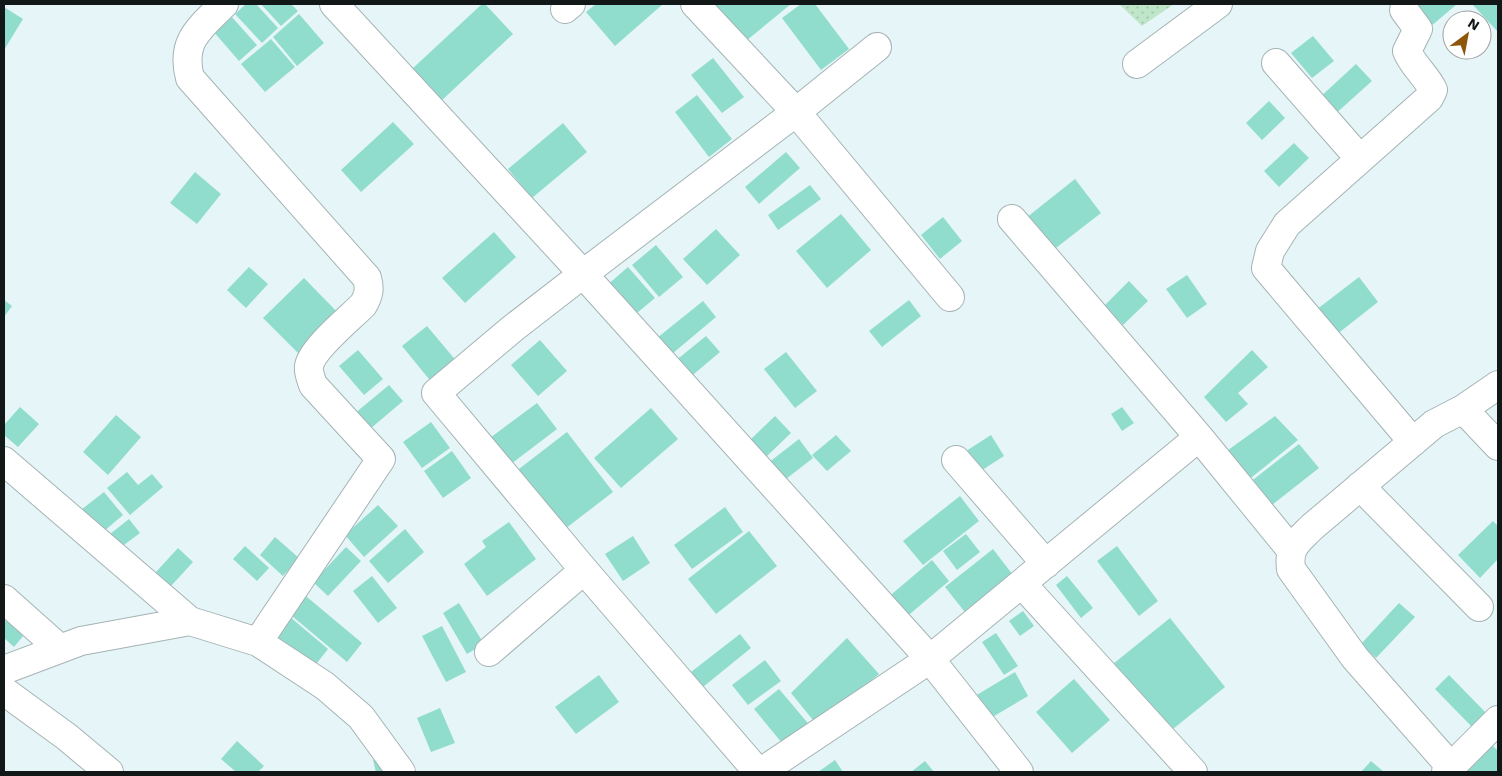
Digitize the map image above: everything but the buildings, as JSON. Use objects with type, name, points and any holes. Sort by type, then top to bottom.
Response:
[{"type":"street","points":[[224,4],[197,32],[188,49],[186,62],[190,78],[366,278],[370,287],[369,295],[363,305],[315,354],[309,364],[309,373],[313,385],[381,459],[258,642]]},
{"type":"street","points":[[334,4],[584,274],[930,659],[1018,772]]},
{"type":"street","points":[[694,4],[796,112],[950,297]]},
{"type":"street","points":[[1137,64],[1218,4]]},
{"type":"street","points":[[1404,10],[1418,30],[1407,51],[1412,62],[1428,80],[1433,90],[1429,98],[1287,224],[1270,251],[1266,268],[1413,442]]},
{"type":"street","points":[[877,47],[796,112],[512,329],[436,392],[584,570],[759,772],[930,659],[1199,437]]},
{"type":"street","points":[[1276,63],[1360,159]]},
{"type":"street","points":[[1012,219],[1199,437],[1292,551]]},
{"type":"street","points":[[1498,385],[1463,409],[1434,424],[1312,527],[1294,546],[1290,556],[1291,569],[1355,658],[1448,770],[1498,720]]},
{"type":"street","points":[[1463,409],[1498,446]]},
{"type":"street","points":[[4,460],[190,622],[258,642],[325,686],[361,717],[401,772]]},
{"type":"street","points":[[956,460],[1046,564]]},
{"type":"street","points":[[1360,486],[1479,607]]},
{"type":"street","points":[[490,652],[584,570]]},
{"type":"street","points":[[1022,584],[1193,772]]},
{"type":"street","points":[[4,599],[59,648]]},
{"type":"street","points":[[4,670],[81,641],[190,622]]},
{"type":"street","points":[[4,691],[67,737],[109,772]]},
{"type":"green space","points":[[1119,4],[1174,4],[1142,26]]}]
